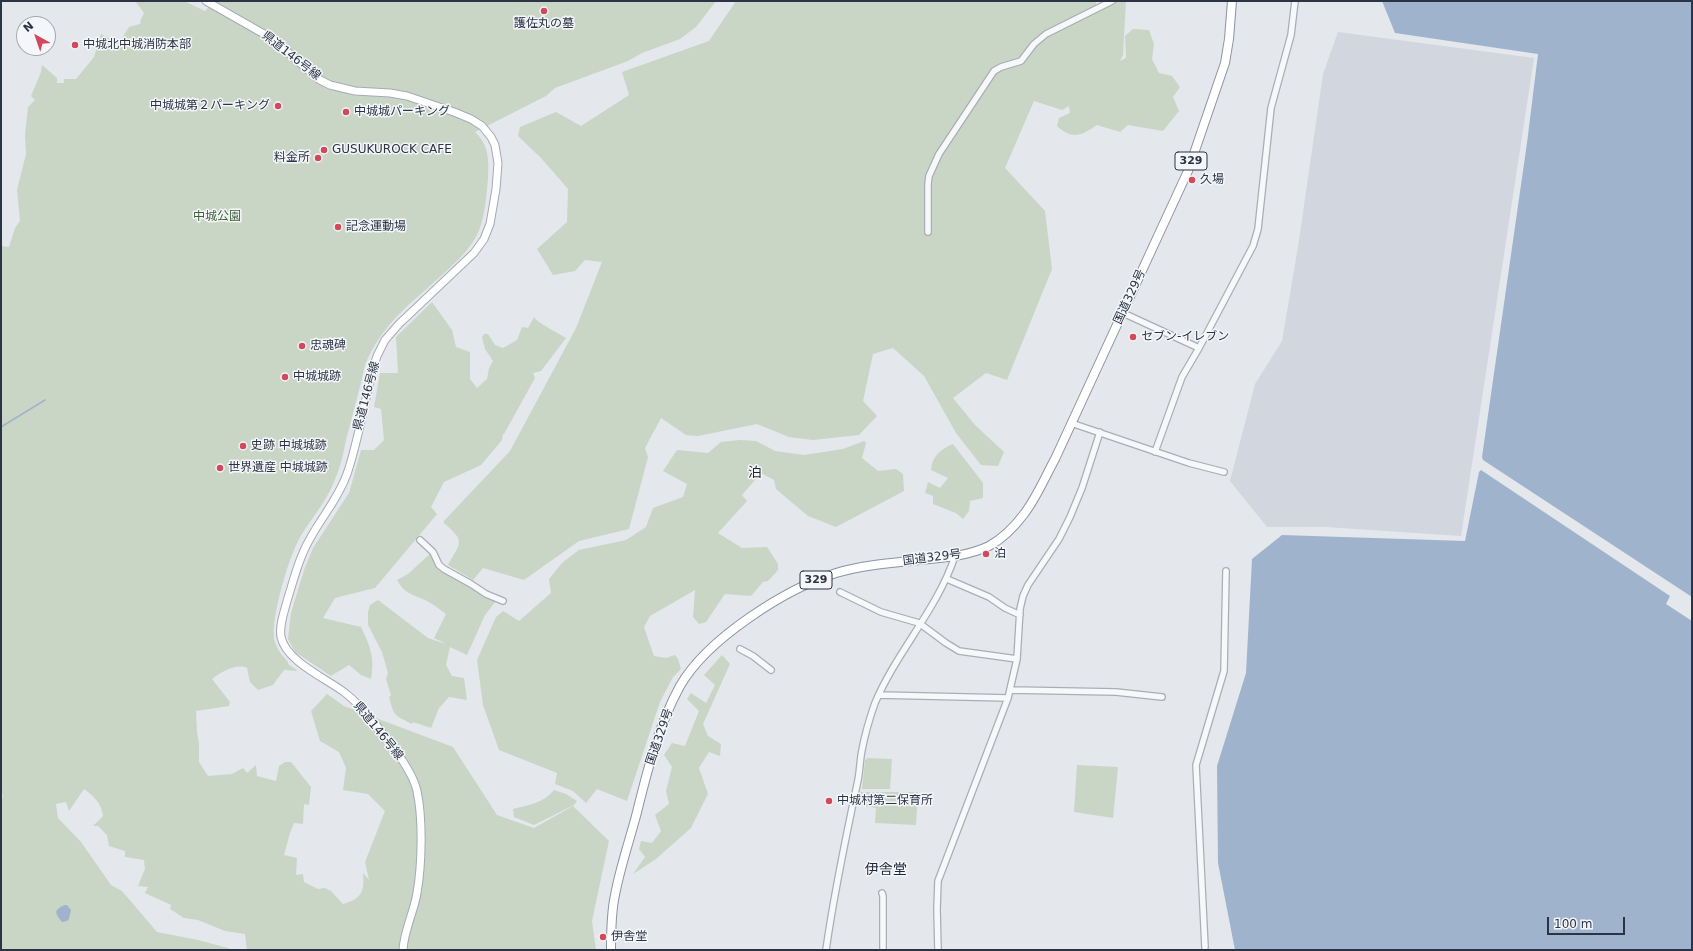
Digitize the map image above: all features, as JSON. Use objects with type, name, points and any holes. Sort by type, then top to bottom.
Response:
[{"type":"highway","name":"国道329号","points":[[611,950],[612,918],[615,895],[644,786],[660,732],[672,702],[681,684],[693,668],[714,646],[757,613],[798,589],[817,580],[861,567],[955,556],[988,546],[993,544],[1024,515],[1043,483],[1123,313],[1191,162],[1224,63],[1229,39],[1232,1]]},
{"type":"main road","name":"県道146号線","points":[[206,1],[271,38],[320,80],[330,85],[355,91],[390,93],[407,96],[462,115],[475,121],[487,131],[496,150],[498,164],[496,189],[488,231],[474,253],[399,324],[385,340],[377,356],[372,372],[347,474],[340,490],[312,534],[302,554],[280,628],[282,641],[288,652],[345,693],[356,703],[369,717],[407,766],[414,780],[418,791],[420,813],[420,863],[417,894],[406,932],[403,950]]},
{"type":"street","points":[[928,232],[929,176],[940,154],[994,71],[1001,67],[1021,61],[1034,44],[1046,34],[1112,1]]},
{"type":"street","points":[[1155,452],[1182,377],[1253,246],[1258,229],[1271,108],[1291,35],[1295,1]]},
{"type":"street","points":[[1123,313],[1199,348]]},
{"type":"street","points":[[1071,423],[1155,452],[1221,472]]},
{"type":"street","points":[[938,950],[936,909],[938,882],[1011,690],[1022,603],[1028,585],[1051,553],[1070,517],[1082,488],[1100,432]]},
{"type":"street","points":[[420,540],[433,552],[439,565],[486,594],[504,601]]},
{"type":"street","points":[[826,950],[862,750],[879,695],[899,657],[921,625],[947,579],[955,556]]},
{"type":"street","points":[[1205,947],[1196,765],[1224,671],[1226,572]]},
{"type":"street","points":[[947,579],[989,597],[1005,608],[1020,615]]},
{"type":"street","points":[[840,592],[881,612],[921,625],[952,648],[959,651],[1016,660]]},
{"type":"street","points":[[740,649],[753,656],[771,670]]},
{"type":"street","points":[[1011,690],[1116,692],[1162,697]]},
{"type":"street","points":[[879,695],[1008,698]]},
{"type":"street","points":[[876,950],[884,949],[884,896],[882,893]]},
{"type":"shaded area","points":[[1338,32],[1534,58],[1461,536],[1326,527],[1267,527],[1230,481],[1255,384],[1282,341],[1298,247],[1323,74]]},
{"type":"green space","name":"中城公園","points":[[135,1],[184,1],[205,11],[215,1],[716,1],[696,27],[680,39],[642,53],[628,61],[555,88],[546,96],[475,132],[480,137],[486,148],[488,165],[485,208],[480,228],[470,247],[456,262],[397,316],[388,326],[372,351],[365,365],[342,460],[337,474],[325,499],[297,543],[287,571],[275,619],[275,642],[288,664],[298,671],[284,670],[273,685],[258,690],[250,682],[247,668],[233,667],[212,679],[230,702],[229,706],[196,711],[199,762],[208,776],[232,774],[243,768],[247,773],[256,765],[257,776],[276,781],[279,766],[285,762],[291,762],[311,787],[309,805],[304,804],[303,824],[294,823],[284,855],[297,858],[296,875],[303,874],[304,882],[318,889],[325,888],[331,891],[343,904],[354,900],[360,894],[363,885],[363,873],[369,880],[365,862],[385,811],[368,794],[343,790],[346,768],[339,752],[320,741],[311,711],[327,694],[344,706],[453,747],[497,815],[534,828],[573,806],[609,841],[592,921],[596,950],[247,950],[245,934],[225,931],[198,920],[184,918],[170,909],[171,905],[145,893],[148,887],[138,886],[145,869],[144,860],[125,857],[125,851],[109,846],[107,835],[98,826],[93,826],[103,816],[101,808],[94,797],[84,789],[69,811],[66,802],[56,804],[58,818],[81,842],[111,885],[122,891],[157,932],[198,940],[235,950],[1,950],[1,800],[3,797],[1,790],[1,246],[9,247],[15,228],[20,221],[17,190],[26,154],[25,135],[28,107],[35,100],[31,96],[41,72],[42,65],[57,78],[57,83],[64,83],[64,79],[76,79],[94,57],[101,34],[119,43],[129,27],[140,24],[144,13]]},
{"type":"green space","points":[[736,1],[1096,1],[1096,5],[1113,1],[1126,1],[1123,55],[1120,61],[1126,58],[1125,36],[1133,29],[1149,30],[1154,44],[1152,59],[1159,73],[1172,76],[1180,87],[1173,97],[1179,111],[1163,131],[1128,125],[1120,132],[1097,125],[1081,134],[1072,135],[1057,126],[1059,118],[1070,113],[1069,106],[1062,110],[1034,101],[1005,168],[1045,211],[1052,269],[1007,380],[986,373],[953,398],[975,425],[1004,452],[998,466],[981,465],[956,433],[924,376],[893,348],[873,354],[863,401],[877,416],[859,435],[813,440],[789,437],[757,424],[698,436],[686,435],[661,418],[645,448],[648,457],[629,529],[579,541],[524,580],[483,568],[473,580],[448,565],[459,542],[455,534],[443,522],[510,451],[576,328],[602,262],[585,260],[575,271],[553,275],[537,249],[567,222],[568,189],[541,158],[518,136],[520,127],[556,112],[581,126],[629,95],[622,72],[709,41]]},
{"type":"green space","points":[[432,302],[452,330],[456,347],[470,352],[470,379],[477,388],[487,379],[489,368],[493,361],[485,349],[482,337],[484,334],[488,334],[495,345],[503,348],[517,340],[522,327],[528,328],[534,317],[543,325],[566,338],[541,371],[533,373],[535,378],[503,434],[502,440],[481,465],[444,482],[431,507],[437,514],[375,588],[335,598],[323,618],[361,627],[371,652],[372,671],[371,679],[361,675],[349,665],[331,676],[295,652],[288,639],[291,613],[304,570],[313,548],[349,493],[361,450],[374,450],[384,440],[381,409],[374,407],[380,373],[398,373],[396,337]]},
{"type":"green space","points":[[740,440],[756,441],[775,451],[804,455],[843,449],[864,441],[866,443],[862,458],[878,471],[896,469],[903,474],[904,491],[836,527],[808,516],[776,489],[774,480],[761,473],[742,495],[747,501],[718,533],[742,548],[767,547],[778,564],[778,570],[768,581],[763,582],[751,596],[725,594],[706,622],[699,624],[693,617],[695,590],[650,616],[644,627],[654,656],[666,658],[675,655],[681,669],[673,677],[660,702],[627,801],[597,789],[586,803],[573,791],[555,784],[557,773],[499,750],[483,705],[477,660],[496,617],[503,611],[519,621],[551,593],[549,579],[562,563],[579,550],[626,540],[646,527],[653,508],[683,497],[687,484],[663,471],[677,450],[708,453],[721,442]]},
{"type":"green space","points":[[953,444],[983,483],[983,498],[970,501],[969,511],[963,519],[956,513],[933,504],[933,496],[925,493],[928,482],[940,488],[948,478],[931,470],[935,457],[945,448]]},
{"type":"green space","points":[[431,553],[438,569],[496,601],[485,615],[467,655],[450,647],[446,665],[452,676],[464,678],[467,700],[449,697],[439,708],[431,728],[413,722],[412,724],[398,717],[394,712],[389,697],[391,695],[386,679],[388,673],[382,652],[368,625],[368,612],[370,605],[378,600],[428,638],[446,644],[434,638],[446,614],[425,600],[406,591],[397,580],[408,574]]},
{"type":"green space","points":[[722,655],[730,664],[703,724],[708,736],[721,744],[720,756],[709,752],[699,768],[708,794],[691,828],[656,859],[633,874],[645,857],[639,849],[641,841],[652,843],[661,831],[655,815],[669,804],[666,791],[672,767],[664,755],[672,743],[685,746],[699,711],[687,699],[691,693],[706,703],[715,685],[704,675]]},
{"type":"green space","points":[[868,758],[892,759],[890,789],[862,789],[865,760]]},
{"type":"green space","points":[[1077,765],[1118,767],[1113,818],[1074,812]]},
{"type":"green space","points":[[554,790],[566,794],[577,801],[574,805],[534,825],[514,817],[513,809],[540,801]]},
{"type":"green space","points":[[861,792],[918,792],[916,825],[875,823],[876,808],[858,805]]},
{"type":"water","points":[[1382,1],[1692,1],[1692,597],[1483,460],[1482,457],[1527,143],[1538,54],[1395,33]]},
{"type":"water","points":[[1481,470],[1670,596],[1666,604],[1692,621],[1692,950],[1235,950],[1218,863],[1217,766],[1246,673],[1252,559],[1282,535],[1465,541],[1479,472]]},
{"type":"water","points":[[67,905],[71,910],[69,919],[62,922],[56,912]]},
{"type":"waterway","points":[[1,427],[45,400]]},
{"type":"place","name":"護佐丸の墓","points":[[544,11]]},
{"type":"place","name":"中城北中城消防本部","points":[[75,45]]},
{"type":"place","name":"中城城第２パーキング","points":[[278,106]]},
{"type":"place","name":"中城城パーキング","points":[[346,112]]},
{"type":"place","name":"GUSUKUROCK CAFE","points":[[324,150]]},
{"type":"place","name":"料金所","points":[[318,158]]},
{"type":"place","name":"久場","points":[[1192,180]]},
{"type":"place","name":"記念運動場","points":[[338,227]]},
{"type":"place","name":"セブン-イレブン","points":[[1133,337]]},
{"type":"place","name":"忠魂碑","points":[[302,346]]},
{"type":"place","name":"中城城跡","points":[[285,377]]},
{"type":"place","name":"史跡 中城城跡","points":[[243,446]]},
{"type":"place","name":"世界遺産 中城城跡","points":[[220,468]]},
{"type":"place","name":"泊","points":[[986,554]]},
{"type":"place","name":"中城村第二保育所","points":[[829,801]]},
{"type":"place","name":"伊舎堂","points":[[603,937]]},
{"type":"district","name":"泊","points":[[755,473]]},
{"type":"district","name":"伊舎堂","points":[[886,870]]}]
